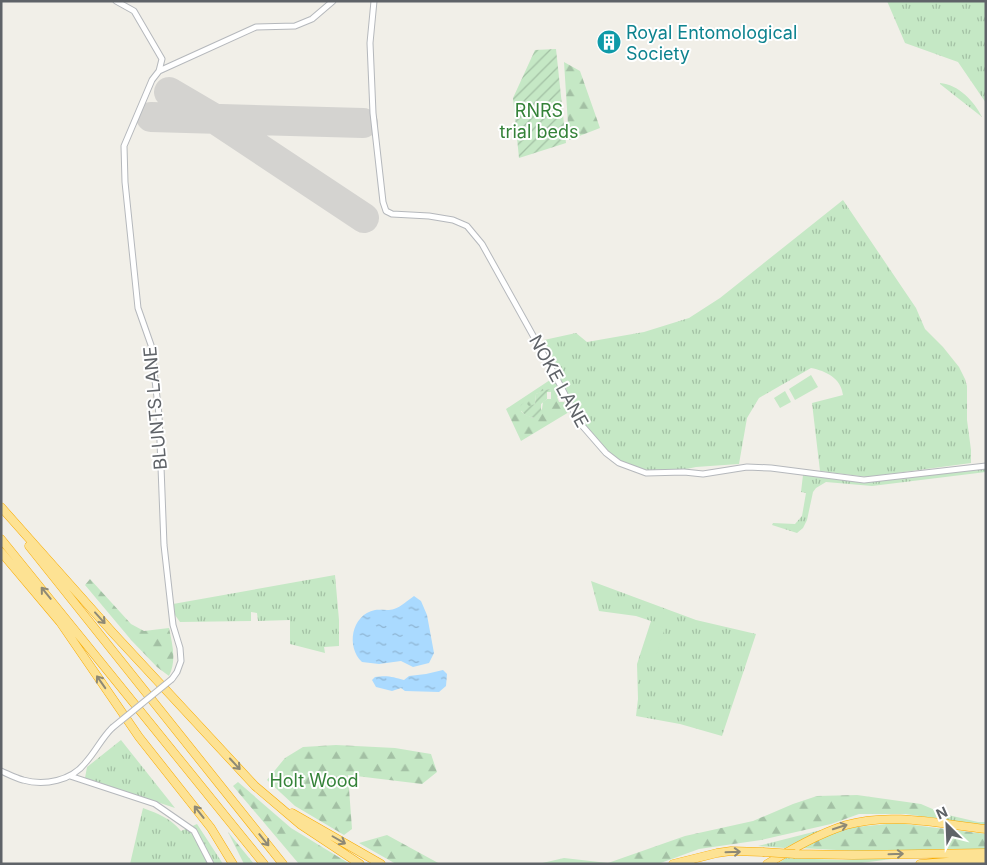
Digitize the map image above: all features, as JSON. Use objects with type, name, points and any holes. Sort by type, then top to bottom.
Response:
[{"type":"highway","points":[[1,509],[113,633],[267,797],[301,825],[360,864]]},
{"type":"highway","points":[[1,509],[284,864]]},
{"type":"highway","points":[[1,538],[264,864]]},
{"type":"highway","points":[[1,552],[60,622],[139,737],[211,828],[232,864]]},
{"type":"highway","points":[[267,797],[381,864]]},
{"type":"highway","points":[[767,864],[803,843],[830,831],[872,820],[911,820],[986,829]]},
{"type":"highway","points":[[673,864],[731,851],[853,855],[986,853]]},
{"type":"highway","points":[[920,864],[986,859]]},
{"type":"street","points":[[116,1],[134,11],[162,59],[172,66]]},
{"type":"street","points":[[160,71],[256,28],[296,26],[312,19],[332,1]]},
{"type":"street","name":"NOKE LANE","points":[[374,1],[370,43],[374,113],[383,202],[386,211],[392,214],[429,216],[453,220],[467,226],[482,244],[555,374],[579,422],[612,458],[619,463],[646,473],[684,472],[703,474],[747,467],[771,468],[864,480],[986,466]]},
{"type":"street","name":"BLUNTS LANE","points":[[70,776],[86,764],[103,736],[172,679],[181,661],[180,648],[173,625],[164,546],[158,414],[151,344],[138,308],[125,182],[124,146],[152,80],[160,71],[162,59]]},
{"type":"street","points":[[1,771],[23,780],[42,782],[59,780],[70,776],[155,804],[194,831],[211,864]]},
{"type":"green space","points":[[887,1],[986,1],[986,103],[958,62],[905,43]]},
{"type":"green space","name":"RNRS trial beds","points":[[556,49],[566,143],[519,158],[513,98],[535,50]]},
{"type":"green space","points":[[564,62],[580,71],[600,128],[569,140]]},
{"type":"green space","points":[[940,84],[959,90],[975,105],[982,117]]},
{"type":"green space","points":[[843,200],[916,308],[925,329],[959,367],[965,379],[971,463],[867,477],[820,471],[812,403],[843,395],[842,389],[832,376],[811,368],[759,398],[747,418],[739,464],[655,471],[626,464],[608,453],[597,442],[578,415],[544,340],[576,333],[587,342],[644,332],[689,318],[720,298]]},
{"type":"green space","points":[[811,375],[818,387],[795,400],[789,389]]},
{"type":"green space","points":[[553,378],[561,394],[557,397],[559,402],[564,402],[569,412],[521,441],[506,409]],"holes":[[[549,389],[551,399],[543,402],[542,409],[533,418],[521,411],[535,404],[536,394]]]},
{"type":"green space","points":[[550,389],[551,392],[547,392],[547,399],[541,404],[541,415],[538,418],[530,417],[523,413],[520,408],[521,405],[525,402],[529,406],[535,404],[536,394]]},
{"type":"green space","points":[[785,391],[791,402],[780,408],[774,398]]},
{"type":"green space","points":[[986,468],[986,472],[872,486],[826,482],[813,492],[807,520],[803,528],[797,533],[772,525],[773,523],[795,524],[802,516],[806,493],[801,492],[803,475],[853,480]]},
{"type":"green space","points":[[335,575],[339,646],[324,647],[325,653],[290,644],[290,620],[258,621],[257,613],[251,612],[251,621],[180,622],[175,615],[173,604]]},
{"type":"green space","points":[[90,579],[131,624],[144,631],[169,628],[173,664],[169,676],[157,667],[132,641],[85,585]]},
{"type":"green space","points":[[591,581],[696,620],[756,634],[722,736],[680,724],[636,716],[638,699],[637,664],[651,621],[636,616],[599,611]]},
{"type":"green space","points":[[651,624],[665,628],[653,665],[639,660]]},
{"type":"green space","points":[[121,740],[175,808],[85,778],[87,767]]},
{"type":"green space","name":"Holt Wood","points":[[336,745],[395,748],[431,754],[437,772],[422,784],[348,775],[352,829],[344,835],[295,806],[267,780],[285,758],[303,747]]},
{"type":"green space","points":[[238,782],[291,828],[350,864],[299,864],[233,786]]},
{"type":"green space","points":[[857,795],[921,804],[944,814],[859,814],[831,824],[761,840],[699,849],[658,864],[538,864],[564,858],[608,863],[685,836],[753,821],[817,796]]},
{"type":"green space","points":[[143,808],[164,817],[181,831],[197,824],[223,864],[130,864]]},
{"type":"green space","points":[[906,814],[944,814],[986,822],[986,826]]},
{"type":"green space","points":[[897,823],[986,834],[986,849],[874,852],[799,848],[846,828]]},
{"type":"green space","points":[[821,830],[785,848],[758,846]]},
{"type":"green space","points":[[228,832],[254,864],[244,864]]},
{"type":"green space","points":[[387,835],[440,864],[396,864],[359,843]]},
{"type":"green space","points":[[899,857],[854,864],[777,864],[786,858],[842,860]]},
{"type":"water","points":[[414,596],[421,601],[427,615],[434,653],[429,663],[413,667],[401,661],[379,664],[362,662],[357,656],[353,640],[356,625],[361,618],[375,610],[397,608]]},
{"type":"water","points":[[443,670],[447,674],[446,686],[439,692],[405,691],[401,688],[392,691],[376,687],[372,680],[375,677],[383,676],[404,680],[409,676]]},
{"type":"runway","points":[[169,92],[215,119],[364,218]]},
{"type":"runway","points":[[151,117],[363,123]]},
{"type":"place","name":"Royal Entomological Society","points":[[609,42]]}]
